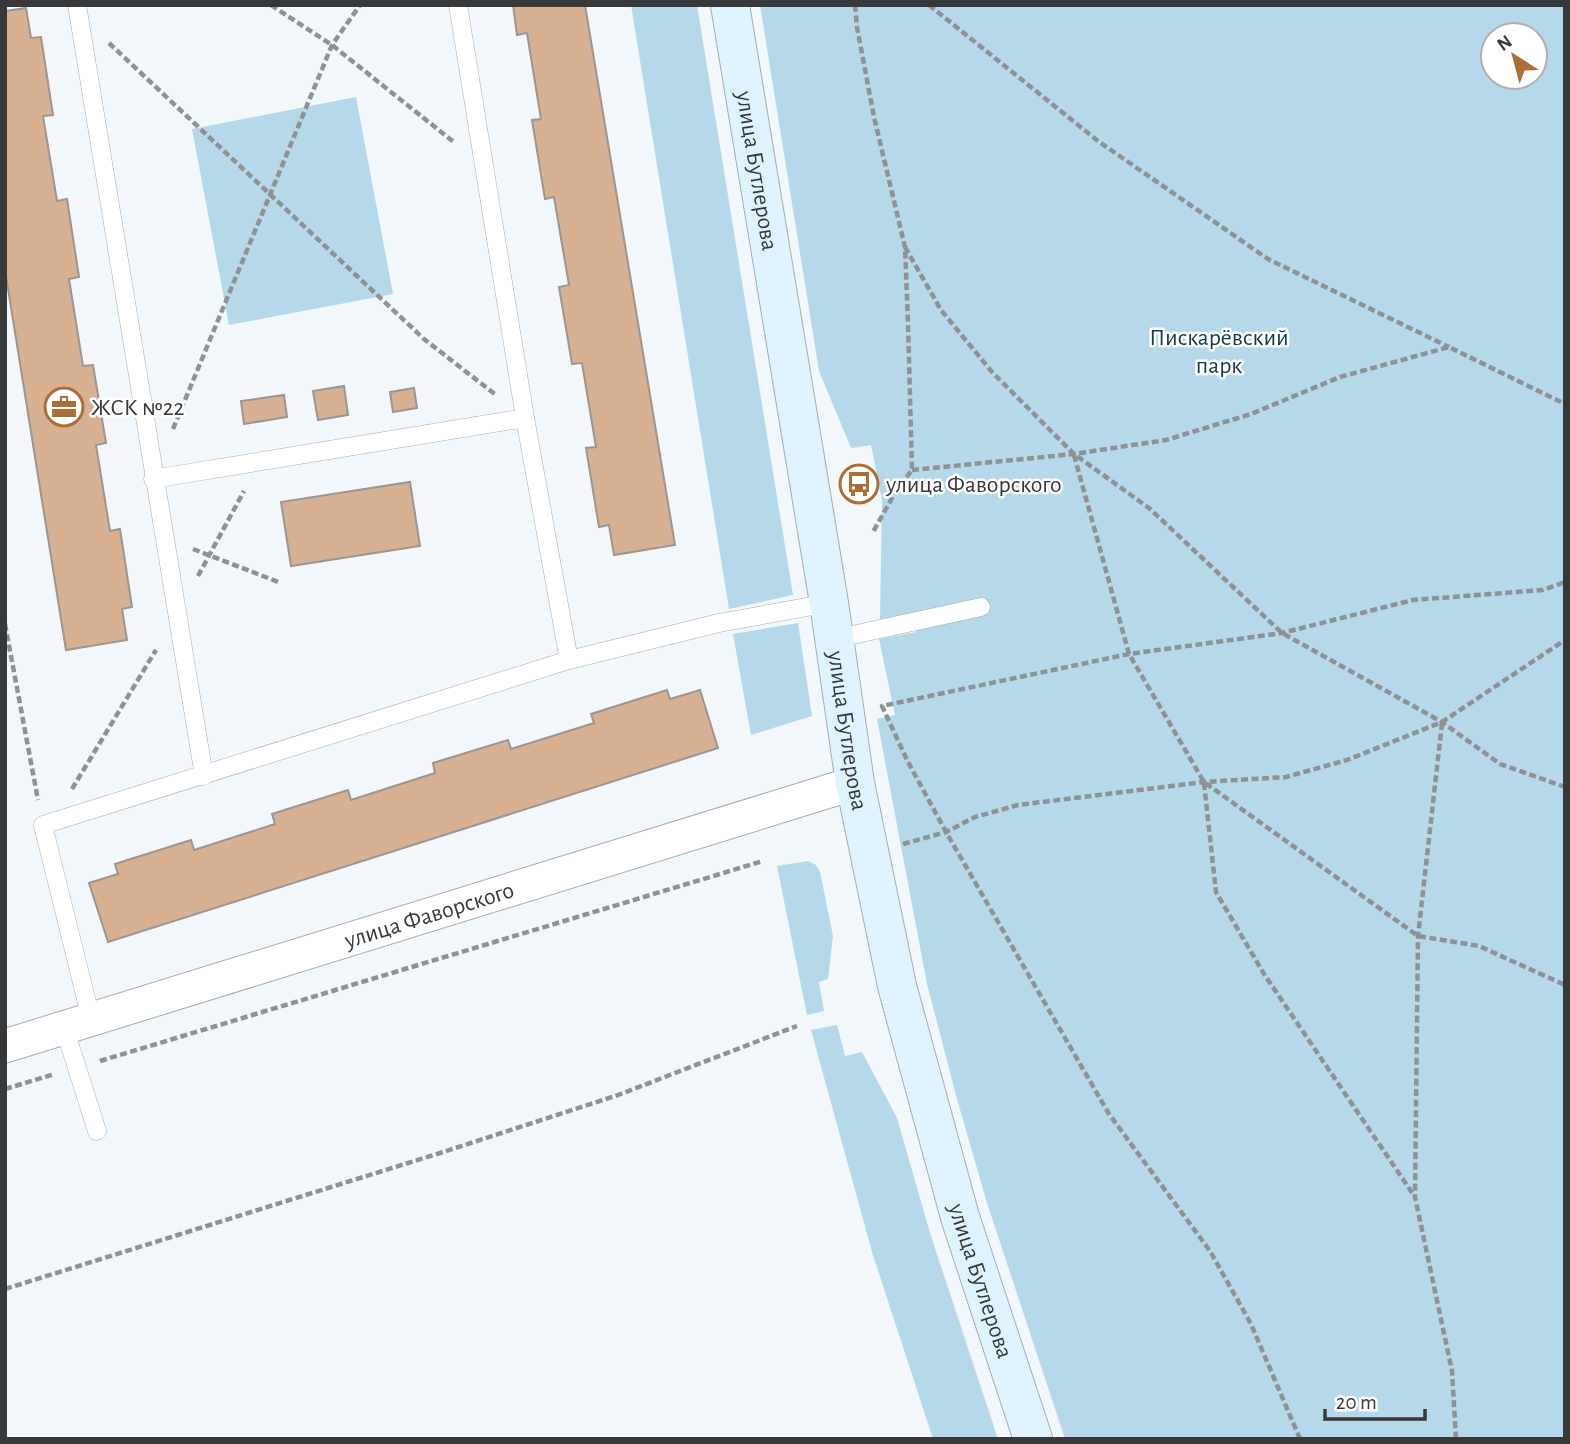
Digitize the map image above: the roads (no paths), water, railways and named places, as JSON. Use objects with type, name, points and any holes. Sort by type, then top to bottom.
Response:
[{"type":"street","name":"улица Бутлерова","points":[[730,5],[855,783],[897,986],[923,1090],[960,1217],[1033,1439]]},
{"type":"street","name":"улица Фаворского","points":[[5,1046],[855,783]]},
{"type":"lane","points":[[458,5],[569,660]]},
{"type":"lane","points":[[77,9],[204,776]]},
{"type":"lane","points":[[153,479],[526,418]]},
{"type":"lane","points":[[97,1132],[77,1068],[78,1023],[43,825],[569,660],[719,622],[831,621],[981,607]]},
{"type":"place","name":"ЖСК №22","points":[[64,407]]},
{"type":"place","name":"улица Фаворского","points":[[859,484]]},
{"type":"park label","name":"Пискарёвский парк","points":[[1219,351]]}]
